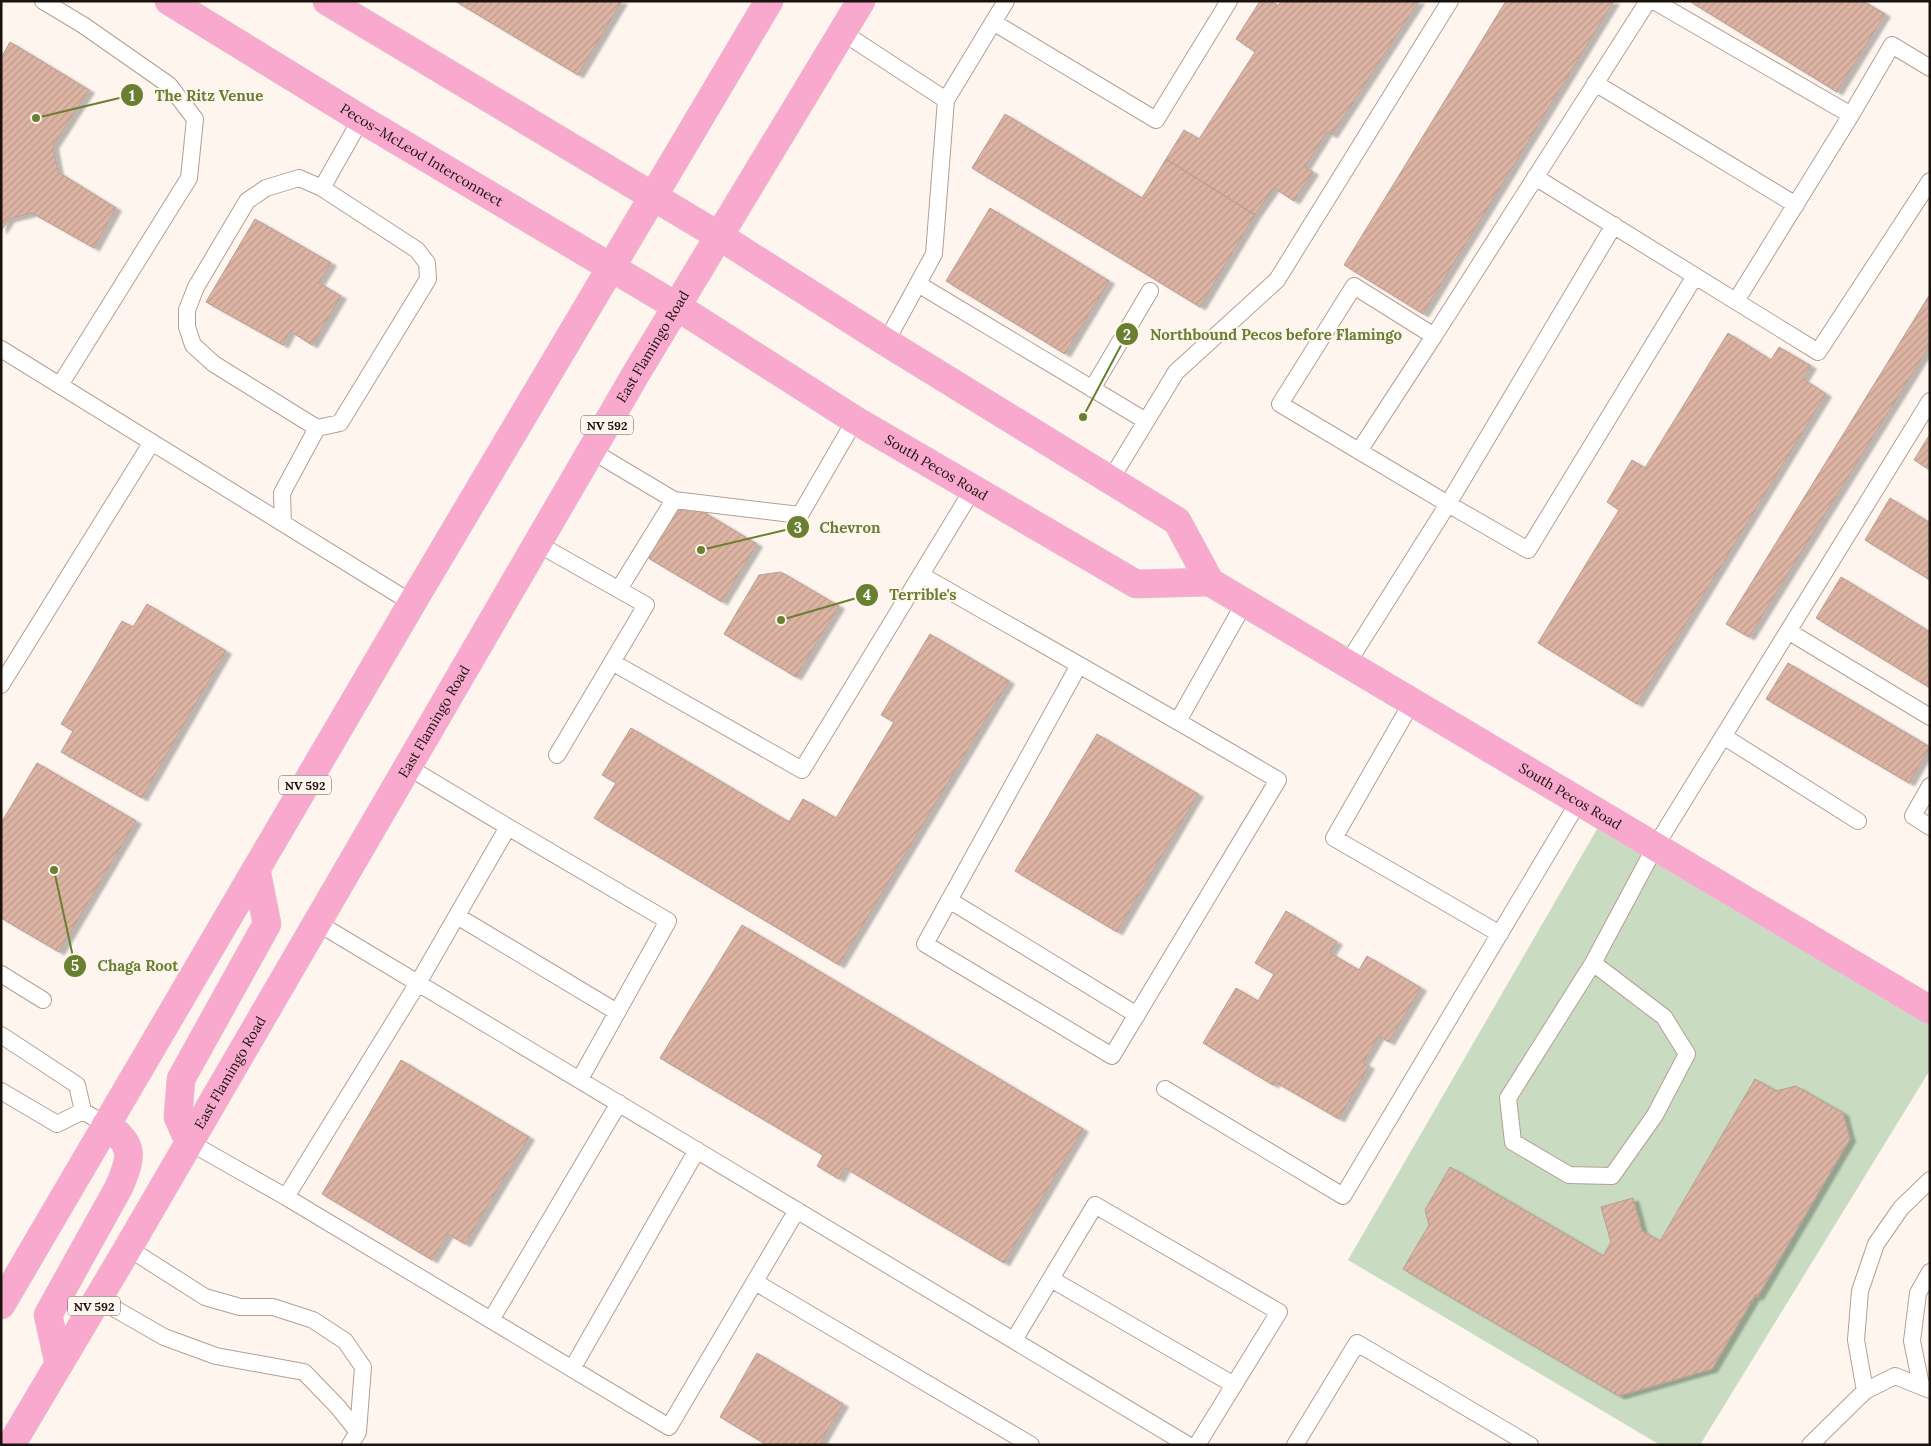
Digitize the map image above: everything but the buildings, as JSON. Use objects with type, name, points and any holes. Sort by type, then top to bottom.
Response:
[{"type":"main road","name":"Pecos–McLeod Interconnect","points":[[169,1],[361,119],[676,306]]},
{"type":"main road","points":[[327,1],[719,236],[886,342],[1177,521],[1210,582]]},
{"type":"main road","name":"NV 592","points":[[1,1305],[412,603],[611,267],[655,197],[769,1]]},
{"type":"main road","name":"East Flamingo Road","points":[[10,1445],[128,1248],[676,306],[861,1]]},
{"type":"main road","name":"South Pecos Road","points":[[676,306],[855,420],[1136,584],[1210,582],[1930,1010]]},
{"type":"main road","points":[[189,1142],[178,1117],[181,1079],[267,924],[256,869]]},
{"type":"main road","points":[[59,1364],[48,1315],[119,1187],[129,1165],[128,1148],[122,1136],[106,1125]]},
{"type":"lane","points":[[43,1],[83,25],[169,85],[195,119],[189,178],[60,385]]},
{"type":"lane","points":[[886,342],[934,254],[946,100],[1006,1]]},
{"type":"lane","points":[[993,22],[1156,120],[1229,1]]},
{"type":"lane","points":[[1111,479],[1176,372],[1277,280],[1450,1]]},
{"type":"lane","points":[[1359,451],[1648,1]]},
{"type":"lane","points":[[1654,1],[1851,115]]},
{"type":"lane","points":[[842,32],[946,100]]},
{"type":"lane","points":[[1736,301],[1892,45],[1930,68]]},
{"type":"lane","points":[[1595,84],[1796,205]]},
{"type":"lane","points":[[322,188],[361,119]]},
{"type":"lane","points":[[1535,177],[1818,352],[1930,181]]},
{"type":"lane","points":[[299,178],[322,188],[417,250],[426,263],[428,279],[340,423],[317,428],[214,364],[193,345],[186,327],[187,310],[196,287],[246,201],[266,188],[299,178]]},
{"type":"lane","points":[[1347,664],[1448,504],[1614,225]]},
{"type":"lane","points":[[1434,336],[1354,286],[1280,404],[1528,550],[1695,276]]},
{"type":"lane","points":[[918,284],[1146,421]]},
{"type":"lane","points":[[1092,389],[1150,291]]},
{"type":"lane","points":[[1,349],[412,603]]},
{"type":"lane","points":[[1593,963],[1664,1017],[1687,1054],[1656,1115],[1612,1176],[1569,1175],[1513,1142],[1508,1098],[1593,963],[1655,847],[1930,401]]},
{"type":"lane","points":[[592,451],[674,500],[800,515],[855,420]]},
{"type":"lane","points":[[284,523],[282,493],[317,428]]},
{"type":"lane","points":[[1,685],[152,442]]},
{"type":"lane","points":[[612,662],[802,770],[973,488]]},
{"type":"lane","points":[[619,589],[674,500]]},
{"type":"lane","points":[[538,544],[646,605],[557,755]]},
{"type":"lane","points":[[921,575],[1178,721],[1278,780],[1112,1056],[925,944],[1079,665]]},
{"type":"lane","points":[[1178,721],[1245,602]]},
{"type":"lane","points":[[1788,631],[1930,717]]},
{"type":"lane","points":[[1412,702],[1334,838],[1500,934]]},
{"type":"lane","points":[[1723,736],[1858,821]]},
{"type":"lane","points":[[408,767],[668,921],[580,1080]]},
{"type":"lane","points":[[1930,786],[1913,816],[1930,827]]},
{"type":"lane","points":[[1165,1088],[1343,1196],[1579,801]]},
{"type":"lane","points":[[286,1196],[418,983],[508,827]]},
{"type":"lane","points":[[949,900],[1137,1015]]},
{"type":"lane","points":[[457,916],[617,1012]]},
{"type":"lane","points":[[316,922],[1188,1445]]},
{"type":"lane","points":[[1,974],[43,1000]]},
{"type":"lane","points":[[1,1035],[77,1085],[82,1111],[106,1125]]},
{"type":"lane","points":[[1,1091],[57,1124],[82,1111]]},
{"type":"lane","points":[[492,1320],[619,1103]]},
{"type":"lane","points":[[189,1142],[286,1196],[669,1428],[797,1210]]},
{"type":"lane","points":[[572,1369],[696,1150]]},
{"type":"lane","points":[[1865,1391],[1856,1340],[1860,1291],[1876,1244],[1901,1208],[1930,1180]]},
{"type":"lane","points":[[1014,1340],[1095,1205],[1279,1312],[1197,1445]]},
{"type":"lane","points":[[128,1248],[205,1297],[240,1308],[273,1307],[313,1320],[345,1341],[363,1367],[354,1438]]},
{"type":"lane","points":[[1925,1388],[1912,1341],[1918,1293],[1930,1272]]},
{"type":"lane","points":[[1051,1279],[1234,1385]]},
{"type":"lane","points":[[755,1282],[1031,1445]]},
{"type":"lane","points":[[98,1299],[164,1337],[216,1356],[304,1372],[337,1406],[354,1438]]},
{"type":"lane","points":[[1295,1445],[1357,1343],[1530,1445]]},
{"type":"lane","points":[[1810,1445],[1865,1391],[1895,1376],[1925,1388]]},
{"type":"green space","points":[[1604,817],[1930,1010],[1930,1070],[1700,1445],[1660,1445],[1348,1260]]},
{"type":"place","name":"The Ritz Venue","points":[[36,118]]},
{"type":"place","name":"Northbound Pecos before Flamingo","points":[[1083,417]]},
{"type":"place","name":"Chevron","points":[[701,550]]},
{"type":"place","name":"Terrible's","points":[[781,620]]},
{"type":"place","name":"Chaga Root","points":[[54,870]]}]
